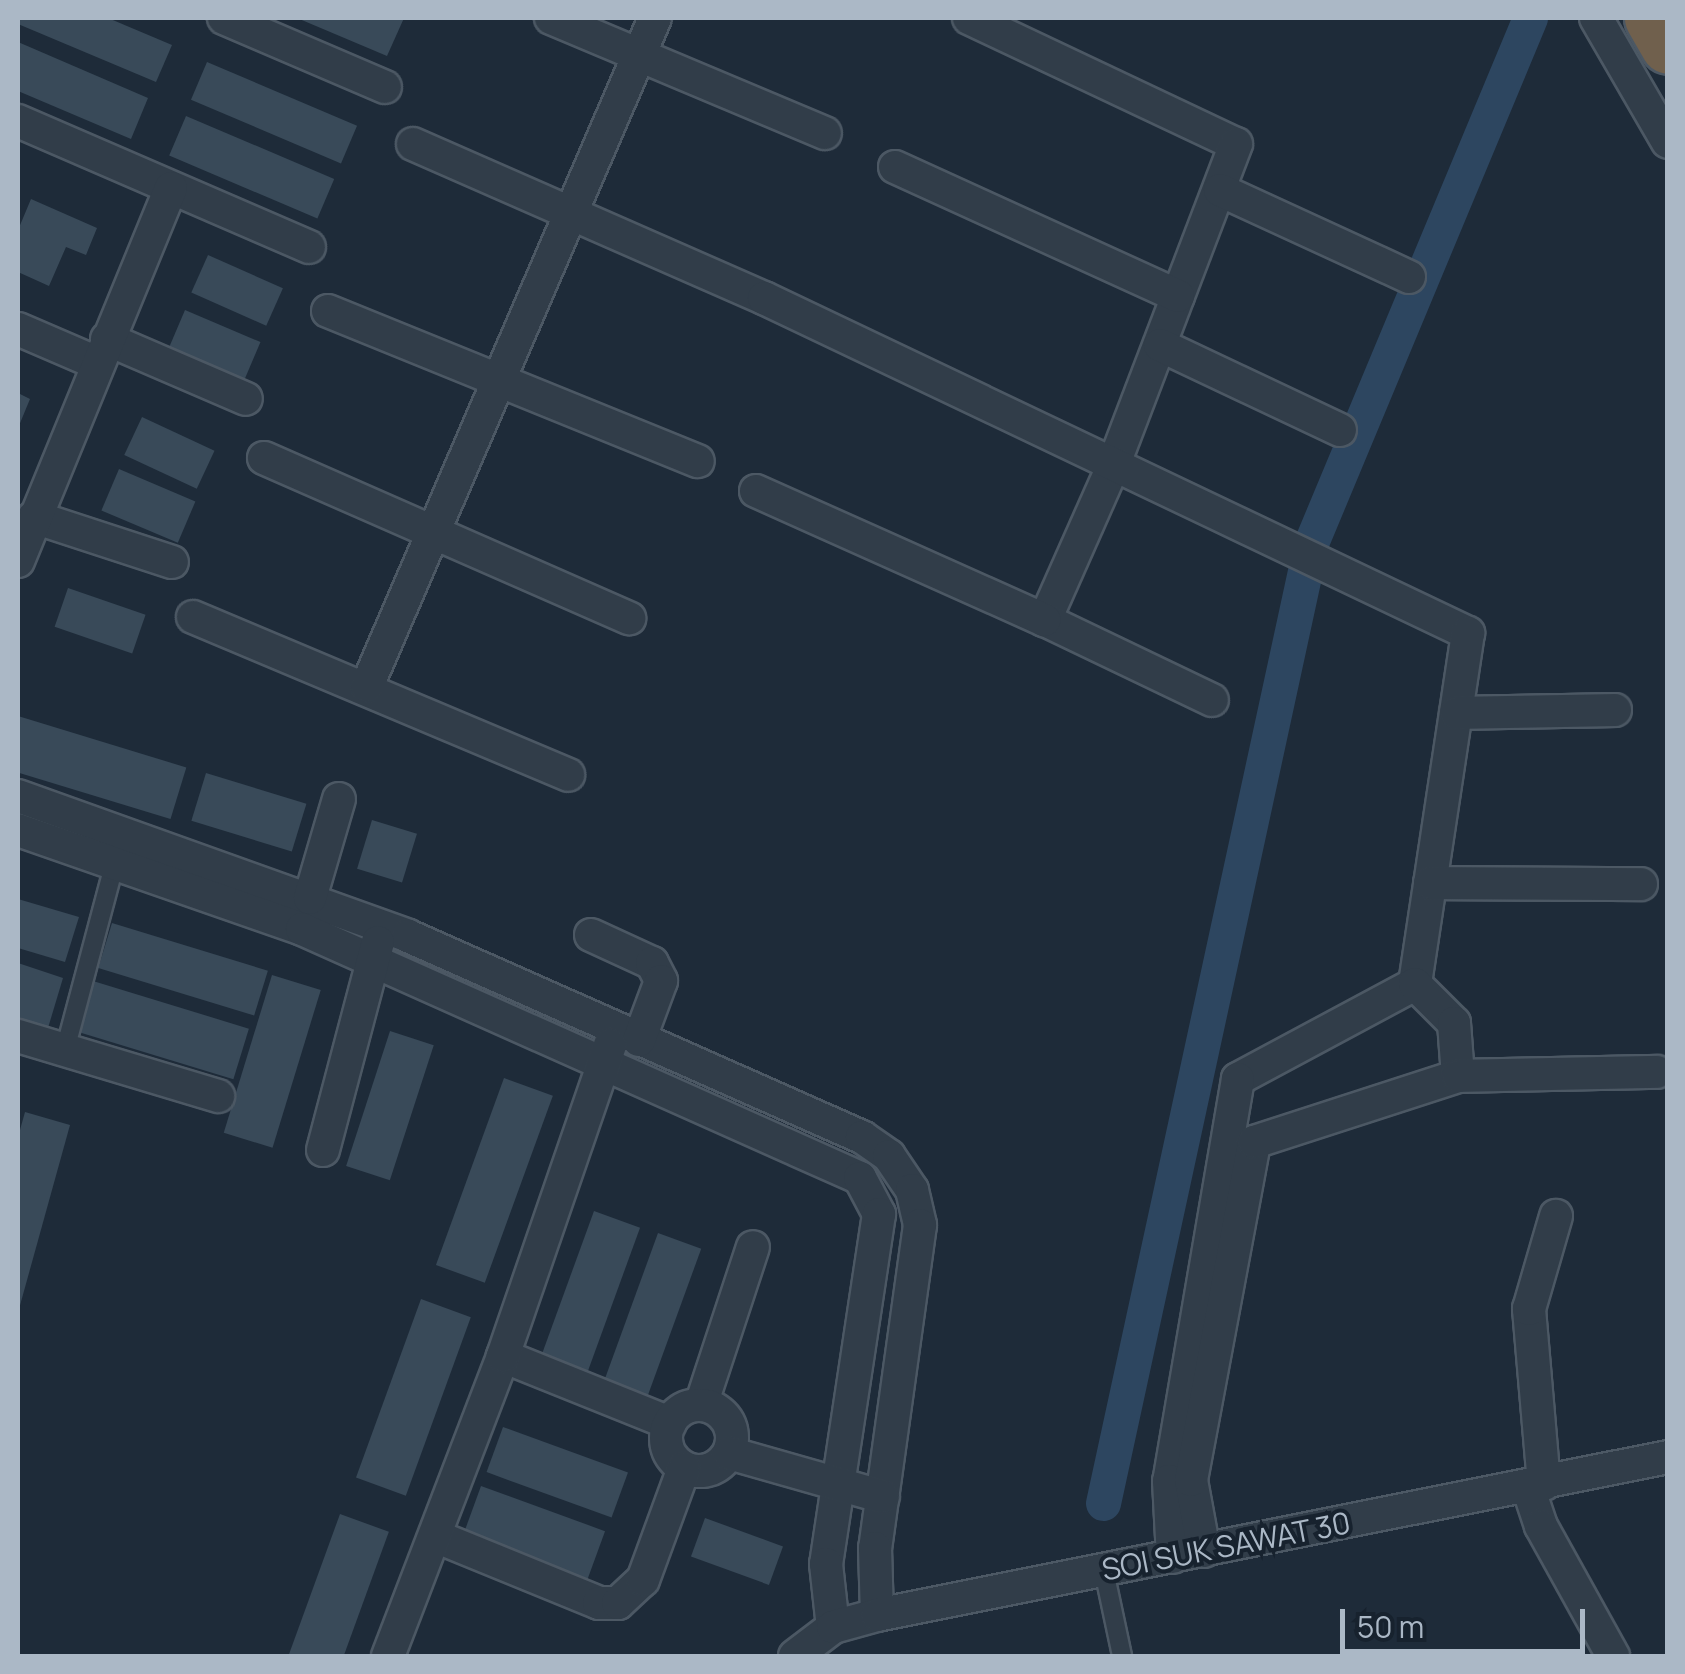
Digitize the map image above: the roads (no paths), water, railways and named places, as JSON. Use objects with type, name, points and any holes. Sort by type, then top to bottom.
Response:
[{"type":"highway","points":[[1652,18],[1668,46]]},
{"type":"street","points":[[224,18],[385,87]]},
{"type":"street","points":[[550,18],[825,133]]},
{"type":"street","points":[[368,686],[655,18]]},
{"type":"street","points":[[969,18],[1236,144],[1114,464],[1045,620]]},
{"type":"street","points":[[1596,18],[1668,142]]},
{"type":"street","points":[[18,121],[310,247]]},
{"type":"street","points":[[413,144],[1114,464],[1468,633],[1415,984]]},
{"type":"street","points":[[895,167],[1178,296]]},
{"type":"street","points":[[171,188],[23,538],[172,562]]},
{"type":"street","points":[[1220,190],[1409,276]]},
{"type":"street","points":[[328,311],[500,376],[698,461]]},
{"type":"street","points":[[18,329],[102,351],[246,400]]},
{"type":"street","points":[[1160,345],[1340,430]]},
{"type":"street","points":[[264,458],[629,618]]},
{"type":"street","points":[[756,492],[1045,620],[1212,700]]},
{"type":"street","points":[[193,617],[368,686],[568,775]]},
{"type":"street","points":[[1456,713],[1615,710]]},
{"type":"street","points":[[18,796],[380,926],[862,1137],[889,1156],[912,1190],[920,1226],[873,1578],[878,1615]]},
{"type":"street","points":[[310,898],[339,799]]},
{"type":"street","points":[[18,830],[115,862],[375,960],[834,1162],[875,1197],[876,1235],[834,1487],[826,1564],[833,1627]]},
{"type":"street","points":[[1430,883],[1642,884]]},
{"type":"street","points":[[323,1150],[375,960],[380,926]]},
{"type":"street","points":[[388,1656],[503,1356],[604,1062],[627,1035],[661,981],[652,963],[591,935]]},
{"type":"street","points":[[1189,1554],[1169,1481],[1238,1079],[1415,984]]},
{"type":"street","points":[[1415,984],[1454,1023],[1458,1076]]},
{"type":"street","points":[[18,1036],[218,1096]]},
{"type":"street","points":[[1189,1554],[1190,1480],[1254,1142],[1458,1076],[1657,1072]]},
{"type":"street","points":[[1556,1216],[1530,1309],[1540,1526],[1613,1656]]},
{"type":"street","points":[[670,1422],[701,1405],[752,1247]]},
{"type":"street","points":[[503,1356],[670,1422]]},
{"type":"street","points":[[670,1422],[667,1448],[684,1468],[710,1470],[729,1453],[730,1427],[701,1405]]},
{"type":"street","points":[[729,1453],[834,1487],[883,1497]]},
{"type":"street","name":"SOI SUK SAWAT 30","points":[[795,1656],[833,1627],[878,1615],[1668,1457]]},
{"type":"street","points":[[435,1536],[599,1603],[618,1603],[644,1580],[684,1468]]},
{"type":"lane","points":[[65,1050],[115,862]]},
{"type":"lane","points":[[1104,1570],[1122,1656]]},
{"type":"waterway","points":[[1103,1503],[1311,543],[1530,18]]}]
